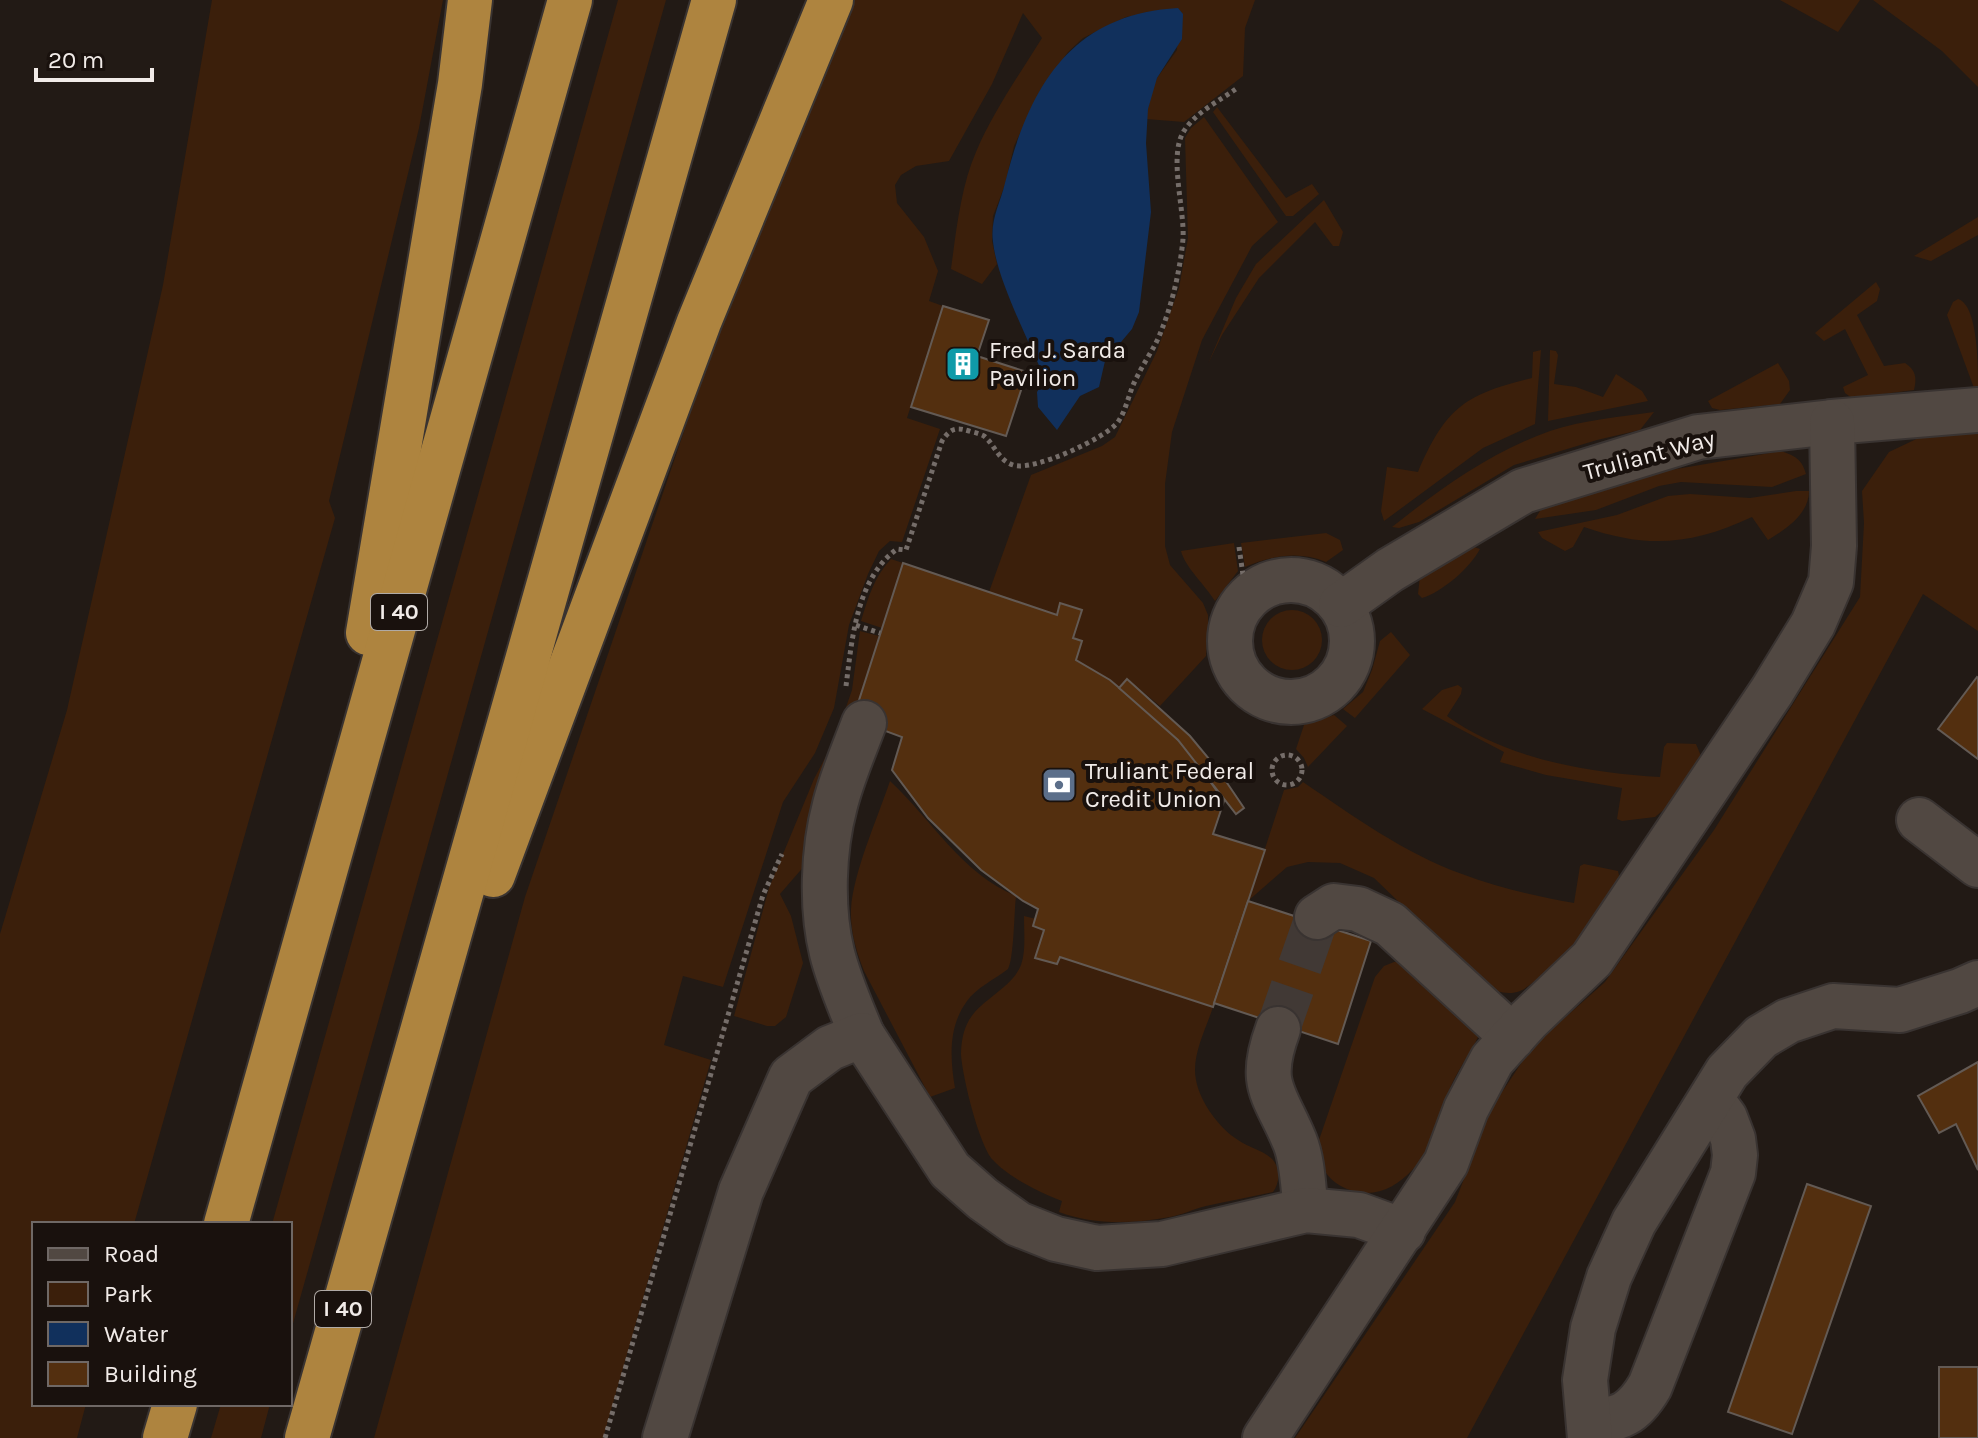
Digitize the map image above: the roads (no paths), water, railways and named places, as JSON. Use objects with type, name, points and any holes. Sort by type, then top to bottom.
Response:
[{"type":"highway","points":[[333,846],[460,84],[470,0]]},
{"type":"highway","name":"I 40","points":[[227,1222],[570,0]]},
{"type":"highway","name":"I 40","points":[[307,1438],[714,0]]},
{"type":"highway","points":[[379,1180],[693,336],[831,0]]},
{"type":"highway","points":[[165,1438],[174,1406]]},
{"type":"street","name":"Truliant Way","points":[[1341,605],[1390,570],[1523,491],[1698,437],[1978,410]]},
{"type":"street","points":[[1265,1438],[1446,1163],[1466,1109],[1492,1060],[1592,959],[1772,691],[1813,624],[1831,582],[1834,546],[1832,422]]},
{"type":"street","points":[[854,711],[828,834],[826,882],[831,951],[840,983],[862,1035],[950,1170],[1018,1224],[1056,1239],[1097,1248],[1162,1244],[1306,1210],[1359,1215],[1403,1231]]},
{"type":"street","points":[[1919,820],[1978,865]]},
{"type":"street","points":[[1317,917],[1334,906],[1358,909],[1390,924],[1513,1037]]},
{"type":"street","points":[[1711,1099],[1725,1118],[1733,1139],[1735,1155],[1726,1192],[1650,1386],[1640,1404],[1590,1431],[1585,1380],[1593,1328],[1609,1277],[1634,1222],[1727,1072],[1761,1037],[1788,1021],[1833,1006],[1900,1010],[1978,983]]},
{"type":"street","points":[[1278,1029],[1269,1055],[1270,1089],[1296,1144],[1306,1210]]},
{"type":"street","points":[[665,1438],[741,1191],[791,1077],[830,1048],[862,1035]]},
{"type":"water","points":[[1178,8],[1183,14],[1182,39],[1157,78],[1148,109],[1146,143],[1151,212],[1139,312],[1132,329],[1105,361],[1099,387],[1080,396],[1057,430],[1038,407],[1037,392],[1045,379],[1007,292],[996,257],[992,234],[996,212],[1027,116],[1060,62],[1082,41],[1109,25],[1141,13]]},
{"type":"tunnel","points":[[1278,1029],[1317,917]]},
{"type":"place","name":"Fred J. Sarda Pavilion","points":[[963,364]]},
{"type":"place","name":"Truliant Federal Credit Union","points":[[1059,785]]}]
